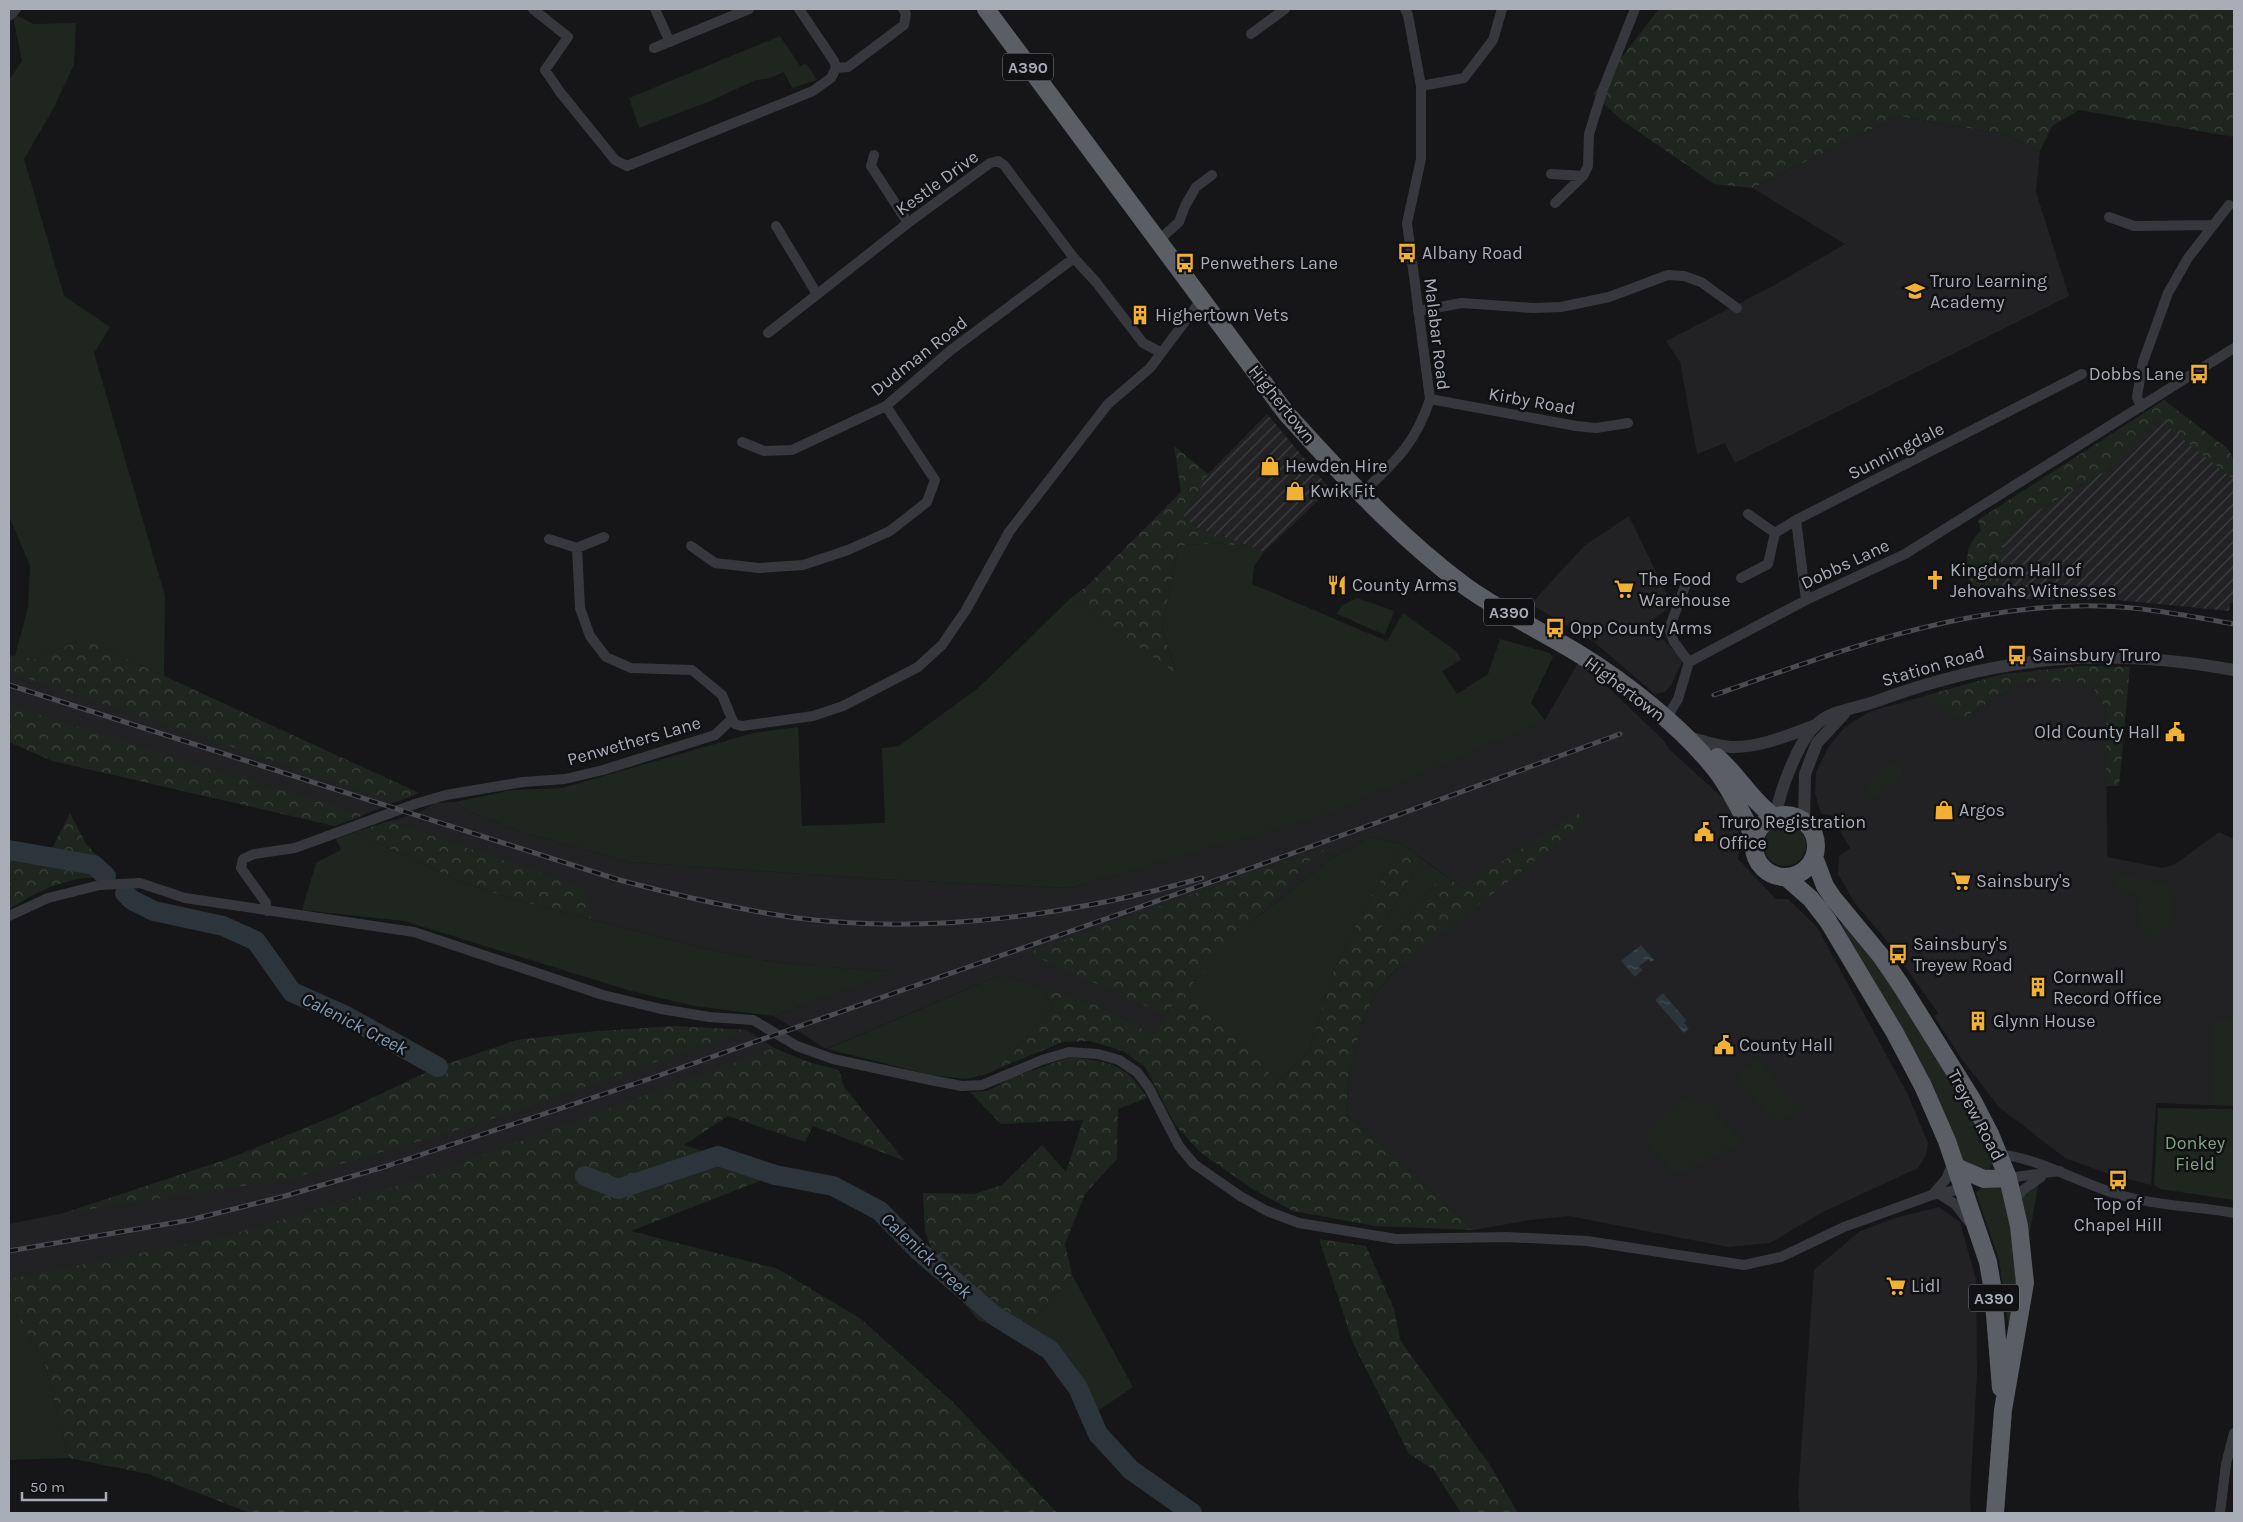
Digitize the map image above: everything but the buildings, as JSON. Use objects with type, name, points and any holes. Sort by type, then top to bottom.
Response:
[{"type":"highway","name":"Highertown","points":[[986,9],[1286,413],[1347,479],[1414,544],[1466,587],[1602,669],[1666,719],[1717,772],[1729,789],[1754,837]]},
{"type":"highway","name":"Highertown","points":[[1683,735],[1708,750],[1725,764],[1755,802],[1774,816]]},
{"type":"highway","points":[[1791,815],[1804,822],[1813,832],[1815,841],[1814,857],[1809,866],[1801,873],[1786,877],[1773,874],[1762,866],[1754,852],[1754,837],[1764,821],[1774,816],[1791,815]]},
{"type":"highway","name":"Treyew Road","points":[[1814,857],[1825,886],[1832,898],[1881,956],[1972,1101],[1999,1154],[2008,1178],[2019,1226],[2025,1283],[2003,1410],[1995,1513]]},
{"type":"highway","name":"Treyew Road","points":[[1786,877],[1818,907],[1869,989],[1923,1086],[1955,1163],[1962,1189],[1988,1262],[1993,1292],[2003,1410]]},
{"type":"highway","points":[[1955,1163],[1965,1172],[1984,1179]]},
{"type":"highway","points":[[1962,1189],[1984,1179],[2008,1178]]},
{"type":"street","points":[[9,16],[16,9]]},
{"type":"street","points":[[533,9],[568,37],[545,70],[560,92],[615,160],[627,166],[814,91],[831,78],[836,68],[834,61],[799,9]]},
{"type":"street","points":[[655,9],[670,42]]},
{"type":"street","points":[[654,48],[749,9]]},
{"type":"street","points":[[836,68],[848,67],[904,25],[906,14],[903,9]]},
{"type":"street","points":[[1251,34],[1285,9]]},
{"type":"street","name":"Malabar Road","points":[[1362,493],[1406,447],[1422,423],[1430,398],[1407,223],[1421,159],[1421,86],[1408,15],[1405,9]]},
{"type":"street","points":[[1421,86],[1464,78],[1493,40],[1502,9]]},
{"type":"street","points":[[1555,203],[1583,176],[1588,166],[1588,134],[1602,89],[1635,9]]},
{"type":"street","points":[[874,155],[871,166],[908,223]]},
{"type":"street","name":"Kestle Drive","points":[[768,333],[908,223],[990,163],[998,161],[1004,165],[1074,258],[1096,282],[1143,343],[1160,352]]},
{"type":"street","points":[[1552,174],[1583,176]]},
{"type":"street","points":[[1159,240],[1179,222],[1185,206],[1196,187],[1212,175]]},
{"type":"street","points":[[2141,407],[2137,397],[2142,362],[2168,293],[2188,258],[2229,206]]},
{"type":"street","points":[[2109,217],[2134,226],[2213,225]]},
{"type":"street","points":[[776,226],[817,294]]},
{"type":"street","name":"Dudman Road","points":[[742,442],[764,450],[792,450],[886,406],[951,350],[1074,258]]},
{"type":"street","points":[[1418,311],[1462,303],[1532,308],[1561,307],[1609,297],[1668,275],[1684,276],[1700,282],[1737,308]]},
{"type":"street","points":[[577,548],[580,608],[590,636],[606,657],[631,668],[692,670],[722,695],[735,724],[742,726],[813,716],[843,706],[918,666],[942,645],[966,610],[1009,532],[1108,404],[1150,368],[1160,352],[1202,299]]},
{"type":"street","name":"Dobbs Lane","points":[[1689,662],[1806,600],[1905,554],[2234,348]]},
{"type":"street","name":"Sunningdale","points":[[1776,533],[1796,520],[2082,374]]},
{"type":"street","name":"Kirby Road","points":[[1430,398],[1576,426],[1596,428],[1628,423]]},
{"type":"street","points":[[691,546],[715,563],[759,568],[803,566],[890,532],[928,502],[935,480],[886,406]]},
{"type":"street","points":[[1741,578],[1768,564],[1776,533],[1748,514]]},
{"type":"street","points":[[1796,520],[1806,600]]},
{"type":"street","points":[[549,540],[577,548],[604,537]]},
{"type":"street","points":[[1666,719],[1678,699],[1689,662],[1674,642],[1669,629],[1687,581]]},
{"type":"street","name":"Station Road","points":[[1774,816],[1799,750],[1815,725],[1834,714],[1945,678],[2016,663],[2094,656],[2140,657],[2188,662],[2234,670]]},
{"type":"street","name":"Station Road","points":[[1804,822],[1804,784],[1812,756],[1822,737],[1852,708]]},
{"type":"street","name":"Penwethers Lane","points":[[267,911],[266,903],[241,868],[243,859],[254,854],[295,848],[415,804],[446,795],[523,782],[565,779],[603,770],[715,734],[732,719]]},
{"type":"street","points":[[1683,735],[1731,747],[1745,746],[1774,740],[1815,725]]},
{"type":"street","points":[[9,916],[48,898],[100,886],[140,883],[185,898],[414,932],[603,995],[661,1009],[709,1017],[752,1020],[797,1046],[833,1059],[962,1086],[982,1085],[1042,1060],[1069,1052],[1098,1054],[1119,1060],[1137,1072],[1149,1088],[1179,1146],[1194,1164],[1240,1196],[1267,1211],[1299,1223],[1396,1239],[1507,1237],[1587,1241],[1744,1265],[1781,1257],[1844,1227],[1935,1194],[1962,1189]]},
{"type":"street","points":[[1999,1154],[2035,1161],[2088,1184],[2127,1197],[2234,1213]]},
{"type":"street","points":[[1935,1194],[1955,1163]]},
{"type":"street","points":[[2008,1178],[2044,1175],[2060,1171]]},
{"type":"street","points":[[2013,1202],[2023,1190],[2044,1175]]},
{"type":"street","points":[[1935,1194],[1960,1209],[1978,1232]]},
{"type":"street","points":[[2220,1513],[2226,1464],[2234,1432]]},
{"type":"shaded area","name":"Truro Learning Academy","points":[[1898,116],[2003,134],[2040,151],[2036,192],[2069,296],[1735,463],[1725,443],[1697,454],[1680,362],[1666,341],[1773,286],[1845,244],[1752,188]]},
{"type":"shaded area","points":[[1267,414],[1330,489],[1264,552],[1199,529],[1183,517],[1208,474]]},
{"type":"shaded area","points":[[2158,418],[2234,480],[2234,603],[2230,603],[2229,611],[2108,599],[1996,598],[2004,539],[2022,520],[2117,464]]},
{"type":"shaded area","points":[[1629,516],[1672,605],[1648,624],[1683,660],[1671,685],[1665,692],[1655,694],[1595,643],[1531,604],[1584,546]]},
{"type":"shaded area","points":[[83,639],[419,793],[335,826],[53,761],[9,742],[9,655],[35,659]]},
{"type":"shaded area","points":[[1578,663],[1610,689],[1664,741],[1669,749],[1724,799],[1732,810],[1741,840],[1738,859],[1776,899],[1788,899],[1817,927],[1908,1095],[1928,1143],[1926,1155],[1918,1168],[1823,1212],[1770,1243],[1728,1247],[1569,1216],[1530,1220],[1474,1230],[1346,1114],[1349,1072],[1360,1030],[1374,994],[1484,873],[1464,889],[1402,844],[1371,837],[1334,857],[1236,934],[1152,1034],[1099,1006],[1001,975],[826,1049],[774,1016],[891,972],[780,963],[705,949],[516,900],[355,832],[420,812],[435,803],[455,802],[466,810],[516,830],[629,862],[880,879],[1071,888],[1263,832],[1545,720]]},
{"type":"shaded area","points":[[2076,681],[2094,689],[2106,709],[2107,857],[2162,868],[2174,865],[2219,832],[2234,839],[2234,1106],[2156,1103],[2151,1185],[2109,1174],[2065,1158],[1999,1107],[1961,1058],[1934,1016],[1938,1013],[1886,940],[1854,902],[1838,874],[1839,856],[1850,848],[1831,815],[1821,814],[1815,793],[1816,772],[1829,746],[1845,727],[1869,712],[1921,697],[1935,700],[1948,709],[1959,721],[2019,683]]},
{"type":"shaded area","points":[[673,1026],[747,1030],[774,1048],[808,1062],[544,1189],[9,1280],[9,1224],[64,1213],[228,1159],[332,1117],[438,1067],[517,1040],[588,1032]]},
{"type":"shaded area","points":[[1939,1207],[1960,1222],[1976,1280],[1977,1374],[1970,1497],[1971,1513],[1800,1513],[1798,1494],[1814,1270],[1860,1231],[1898,1217]]},
{"type":"green space","points":[[1659,9],[2234,9],[2234,137],[2079,110],[2052,126],[2040,151],[2003,134],[1898,116],[1752,188],[1714,184],[1623,121],[1593,94]]},
{"type":"green space","points":[[12,13],[34,24],[76,23],[74,65],[52,111],[24,159],[64,296],[110,327],[94,353],[165,596],[164,676],[83,639],[35,659],[15,656],[28,607],[30,566],[9,516],[9,80],[22,61]]},
{"type":"green space","points":[[780,36],[800,66],[806,63],[817,80],[792,88],[784,72],[767,79],[756,80],[708,102],[639,128],[629,98]]},
{"type":"green space","points":[[2164,400],[2228,449],[2234,460],[2234,480],[2158,419],[2117,464],[2022,520],[2004,539],[1996,598],[1971,596],[1967,561],[1970,545],[1981,531],[1978,520]]},
{"type":"green space","points":[[1174,446],[1208,474],[1183,517],[1199,529],[1256,548],[1217,543],[1178,546],[1162,629],[1177,674],[1071,598],[1087,586],[1181,492]]},
{"type":"green space","points":[[1217,543],[1256,548],[1264,552],[1254,566],[1252,584],[1387,641],[1403,613],[1457,652],[1461,660],[1442,671],[1457,694],[1488,674],[1500,639],[1550,653],[1553,657],[1531,703],[1545,720],[1324,815],[1071,888],[880,879],[629,862],[516,830],[466,810],[455,802],[513,790],[562,788],[753,733],[798,727],[802,826],[885,823],[882,748],[899,746],[978,688],[1071,598],[1177,673],[1162,629],[1178,546]]},
{"type":"green space","points":[[1357,598],[1394,611],[1385,635],[1337,614],[1341,606]]},
{"type":"green space","points":[[83,639],[419,793],[396,802],[9,672],[9,658],[15,656],[35,659]]},
{"type":"green space","points":[[2083,666],[2130,667],[2119,786],[2106,786],[2106,709],[2094,689],[2076,681],[2019,683],[1959,721],[1942,706],[1921,697],[2003,674]]},
{"type":"green space","points":[[9,705],[210,769],[364,815],[335,826],[53,761],[9,742]]},
{"type":"green space","points":[[1889,762],[1900,765],[1903,771],[1902,777],[1874,800],[1869,800],[1865,797],[1864,792],[1876,774]]},
{"type":"green space","points":[[70,813],[86,844],[112,871],[103,876],[79,879],[56,885],[33,895],[9,909],[9,841],[52,848]]},
{"type":"green space","points":[[1578,813],[1585,822],[1397,968],[1374,994],[1360,1030],[1349,1072],[1346,1114],[1474,1230],[1375,1226],[1293,1211],[1251,1188],[1200,1152],[1176,1126],[1145,1067],[1123,1051],[1090,1041],[1063,1042],[997,1069],[1053,1007],[1043,988],[1099,1006],[1152,1034],[1189,988],[1164,1014],[1028,953],[1275,865],[1346,843],[1310,860],[1191,985],[1277,1082],[1309,1052],[1333,972],[1361,915],[1402,844],[1422,859],[1374,940],[1381,949],[1443,874],[1464,889],[1484,873]]},
{"type":"green space","points":[[389,821],[583,888],[591,919],[516,900],[462,882],[355,832]]},
{"type":"green space","points":[[1789,824],[1797,827],[1803,833],[1806,845],[1803,857],[1797,863],[1781,866],[1773,863],[1767,857],[1764,841],[1767,833],[1773,827]]},
{"type":"green space","points":[[355,832],[462,882],[516,900],[705,949],[780,963],[893,972],[774,1016],[694,1006],[631,991],[404,921],[302,910],[316,863],[341,850],[336,839]]},
{"type":"green space","points":[[1371,837],[1402,844],[1361,915],[1333,972],[1309,1052],[1277,1082],[1191,986],[1236,934],[1334,857]]},
{"type":"green space","points":[[1422,859],[1443,874],[1381,949],[1374,940]]},
{"type":"green space","points":[[2116,874],[2169,884],[2175,918],[2153,942],[2139,924],[2137,897],[2114,886]]},
{"type":"green space","points":[[1845,921],[1865,945],[1958,1087],[1994,1161],[1988,1171],[1963,1162],[1839,926]]},
{"type":"green space","points":[[1001,975],[1043,988],[1053,1007],[997,1069],[984,1075],[966,1079],[931,1075],[827,1049]]},
{"type":"green space","points":[[2234,1018],[2234,1104],[2213,1104],[2213,1022]]},
{"type":"green space","points":[[673,1026],[747,1030],[471,1126],[289,1179],[64,1213],[228,1159],[332,1117],[438,1067],[517,1040],[588,1032]]},
{"type":"green space","points":[[774,1048],[808,1062],[839,1070],[844,1087],[905,1161],[813,1126],[805,1142],[728,1116],[684,1145],[775,1175],[631,1231],[778,1269],[861,1319],[955,1404],[1057,1513],[250,1513],[149,1474],[69,1458],[44,1361],[9,1302],[9,1279],[223,1237],[410,1182]]},
{"type":"green space","points":[[1071,1057],[1115,1066],[1124,1071],[1140,1086],[1147,1098],[1118,1109],[1117,1159],[1085,1194],[1065,1244],[1072,1275],[1020,1334],[978,1320],[941,1276],[925,1231],[923,1193],[974,1194],[1002,1185],[1042,1145],[1066,1172],[1083,1120],[1001,1124],[970,1092],[988,1091],[1010,1078]]},
{"type":"green space","points":[[1756,1058],[1802,1111],[1776,1124],[1735,1076]]},
{"type":"green space","points":[[1689,1093],[1701,1106],[1712,1103],[1716,1107],[1713,1110],[1742,1142],[1680,1173],[1671,1170],[1641,1135]]},
{"type":"green space","name":"Donkey Field","points":[[2158,1108],[2234,1109],[2234,1200],[2160,1189],[2154,1185]]},
{"type":"green space","points":[[2039,1181],[2027,1248],[2022,1198]]},
{"type":"green space","points":[[1981,1187],[2007,1187],[2019,1290],[2011,1326],[2008,1323],[1999,1260],[1976,1193]]},
{"type":"green space","points":[[1319,1239],[1366,1246],[1394,1309],[1400,1340],[1490,1465],[1518,1513],[1461,1513],[1433,1469],[1409,1454],[1353,1343]]},
{"type":"green space","points":[[1072,1275],[1133,1387],[1086,1419],[1054,1366],[1020,1334]]},
{"type":"green space","points":[[9,1302],[44,1361],[69,1458],[9,1460]]},
{"type":"water","points":[[1641,945],[1654,960],[1651,962],[1649,959],[1639,966],[1642,970],[1635,977],[1621,961]]},
{"type":"water","points":[[1663,993],[1686,1020],[1684,1023],[1689,1029],[1684,1033],[1655,1000]]},
{"type":"waterway","name":"Calenick Creek","points":[[9,850],[94,865],[106,876]]},
{"type":"waterway","name":"Calenick Creek","points":[[125,893],[132,900],[154,911],[223,926],[256,941],[292,992],[346,1016],[438,1067]]},
{"type":"waterway","name":"Calenick Creek","points":[[585,1176],[618,1189],[718,1156],[775,1175],[833,1186],[880,1211],[919,1251],[995,1316],[1050,1350],[1078,1388],[1098,1434],[1131,1470],[1192,1513]]},
{"type":"railway","points":[[1714,695],[1808,662],[1903,633],[1951,621],[2000,612],[2049,607],[2099,606],[2167,612],[2234,624]]},
{"type":"railway","points":[[9,685],[616,879],[705,901],[797,918],[848,923],[899,924],[950,923],[1001,918],[1103,902],[1202,878]]},
{"type":"railway","points":[[9,1251],[190,1220],[285,1196],[387,1166],[649,1079],[1285,856],[1620,734]]},
{"type":"place","name":"Albany Road","points":[[1407,253]]},
{"type":"place","name":"Penwethers Lane","points":[[1185,263]]},
{"type":"place","name":"Truro Learning Academy","points":[[1915,291]]},
{"type":"place","name":"Highertown Vets","points":[[1140,315]]},
{"type":"place","name":"Dobbs Lane","points":[[2199,374]]},
{"type":"place","name":"Hewden Hire","points":[[1270,466]]},
{"type":"place","name":"Kwik Fit","points":[[1295,491]]},
{"type":"place","name":"Kingdom Hall of Jehovahs Witnesses","points":[[1935,580]]},
{"type":"place","name":"County Arms","points":[[1337,585]]},
{"type":"place","name":"The Food Warehouse","points":[[1624,589]]},
{"type":"place","name":"Opp County Arms","points":[[1555,628]]},
{"type":"place","name":"Sainsbury Truro","points":[[2017,655]]},
{"type":"place","name":"Old County Hall","points":[[2175,732]]},
{"type":"place","name":"Argos","points":[[1944,810]]},
{"type":"place","name":"Truro Registration Office","points":[[1704,832]]},
{"type":"place","name":"Sainsbury's","points":[[1961,881]]},
{"type":"place","name":"Sainsbury's Treyew Road","points":[[1898,954]]},
{"type":"place","name":"Cornwall Record Office","points":[[2038,987]]},
{"type":"place","name":"Glynn House","points":[[1978,1021]]},
{"type":"place","name":"County Hall","points":[[1724,1045]]},
{"type":"place","name":"Top of Chapel Hill","points":[[2118,1180]]},
{"type":"place","name":"Lidl","points":[[1896,1286]]}]
